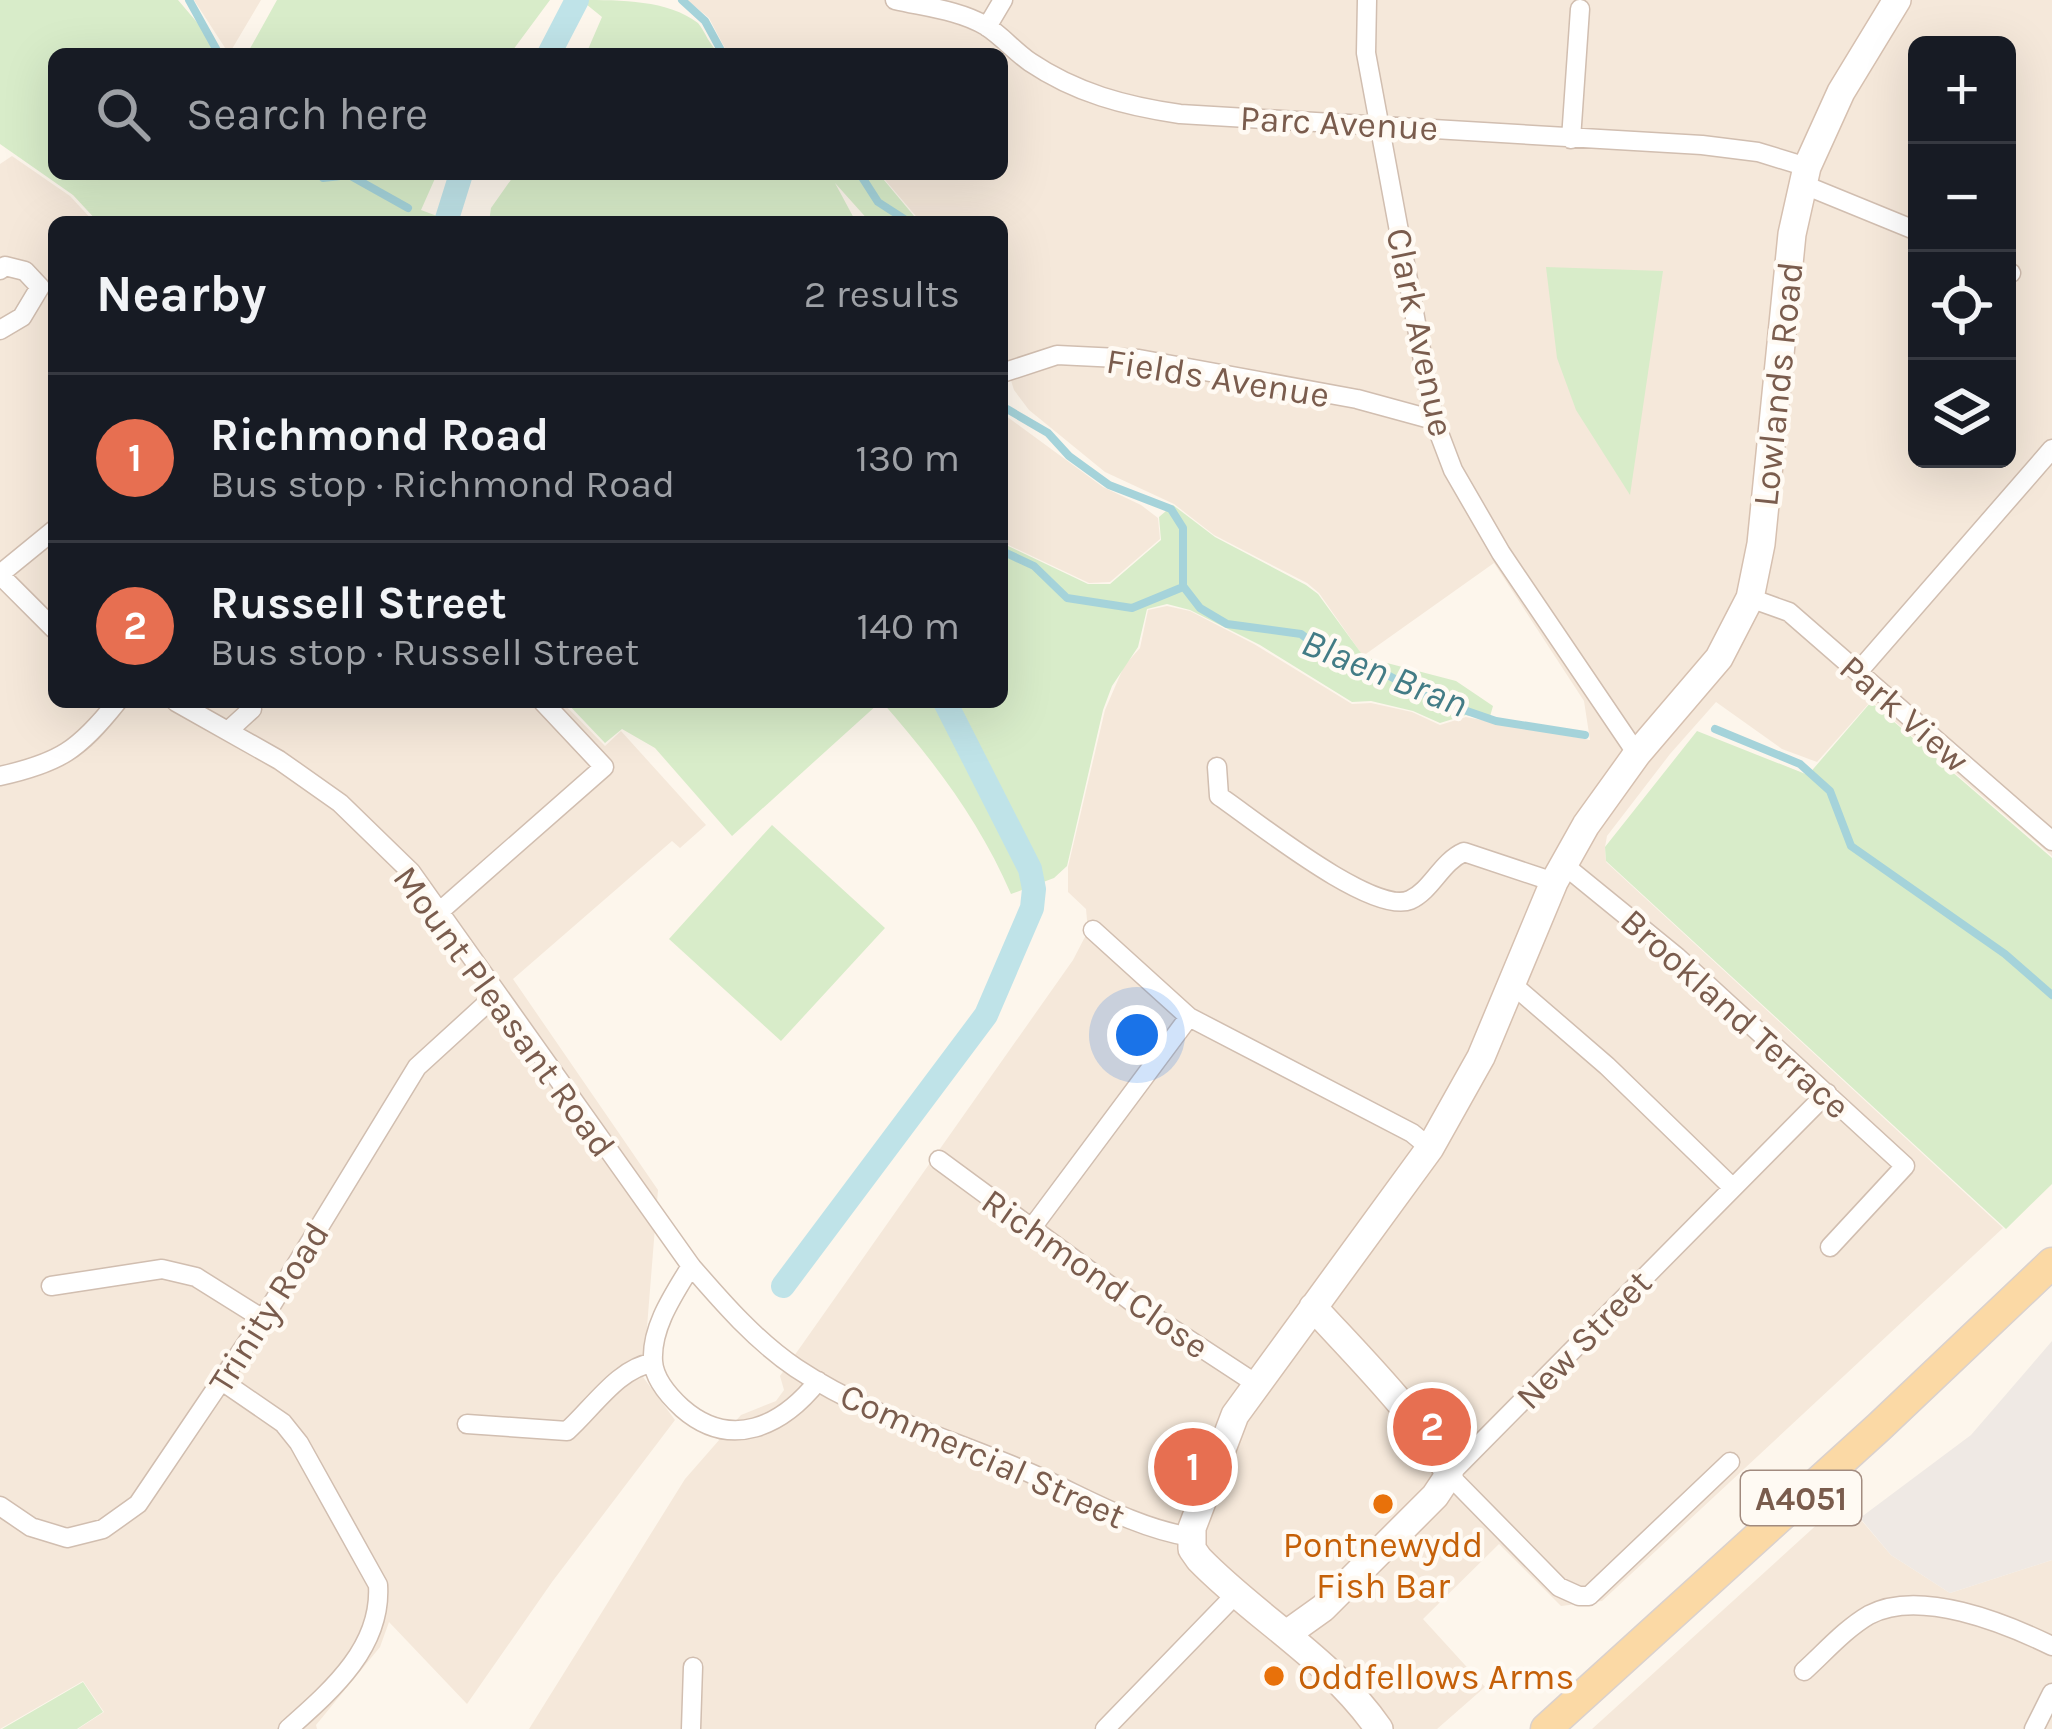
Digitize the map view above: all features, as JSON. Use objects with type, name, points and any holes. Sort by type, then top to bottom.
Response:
[{"type":"main road","name":"A4051","points":[[1546,1729],[2052,1263]]},
{"type":"street","name":"Parc Avenue","points":[[895,0],[962,15],[987,27],[1029,62],[1087,94],[1133,108],[1758,152],[1908,226]]},
{"type":"street","points":[[987,27],[1003,0]]},
{"type":"street","name":"Clark Avenue","points":[[1367,0],[1366,52],[1434,420],[1468,500],[1637,754]]},
{"type":"street","name":"Lowlands Road","points":[[1191,1537],[1235,1415],[1430,1148],[1481,1057],[1559,873],[1586,825],[1637,754],[1719,658],[1750,598],[1761,544],[1792,234],[1805,175],[1841,92],[1897,0]]},
{"type":"street","points":[[1571,139],[1580,9]]},
{"type":"street","points":[[0,270],[5,266],[25,271],[40,286],[22,317],[0,330]]},
{"type":"street","name":"Fields Avenue","points":[[1008,371],[1058,355],[1139,359],[1357,399],[1434,420]]},
{"type":"street","points":[[1858,672],[2052,448]]},
{"type":"street","points":[[48,535],[0,574],[48,623]]},
{"type":"street","name":"Park View","points":[[1750,598],[1789,612],[2052,841]]},
{"type":"street","points":[[0,776],[46,766],[71,752],[111,708]]},
{"type":"street","name":"Mount Pleasant Road","points":[[187,708],[340,803],[411,872],[691,1266]]},
{"type":"street","points":[[440,912],[604,767],[549,708]]},
{"type":"street","points":[[229,730],[251,709]]},
{"type":"street","name":"Brookland Terrace","points":[[1217,767],[1219,796],[1349,886],[1374,898],[1396,903],[1413,899],[1450,858],[1464,852],[1534,872],[1559,873],[1663,945],[1905,1166],[1830,1247]]},
{"type":"street","points":[[1093,931],[1189,1017],[1412,1133],[1430,1148]]},
{"type":"street","points":[[1512,984],[1732,1187]]},
{"type":"street","name":"Trinity Road","points":[[0,1506],[31,1527],[67,1538],[103,1529],[138,1504],[263,1319],[417,1067],[497,994]]},
{"type":"street","points":[[1031,1229],[1189,1017]]},
{"type":"street","name":"New Street","points":[[1288,1633],[1323,1608],[1435,1496],[1449,1475],[1827,1094]]},
{"type":"street","name":"Richmond Close","points":[[938,1160],[1256,1383]]},
{"type":"street","points":[[691,1266],[665,1313],[653,1363],[673,1400],[701,1422],[727,1430],[758,1427],[791,1411],[818,1382]]},
{"type":"street","name":"Commercial Street","points":[[691,1266],[742,1322],[818,1382],[882,1415],[1034,1474],[1118,1515],[1155,1530],[1191,1537]]},
{"type":"street","points":[[51,1286],[163,1269],[196,1277],[263,1319]]},
{"type":"street","points":[[1313,1307],[1400,1406],[1440,1456],[1449,1475],[1559,1587],[1579,1596],[1598,1591],[1730,1462]]},
{"type":"street","points":[[467,1424],[567,1431],[627,1373],[653,1363]]},
{"type":"street","points":[[222,1381],[283,1423],[299,1443],[378,1585],[380,1610],[362,1651],[288,1729]]},
{"type":"street","points":[[1191,1537],[1199,1558],[1288,1633],[1379,1729]]},
{"type":"street","points":[[1105,1729],[1237,1594]]},
{"type":"street","points":[[1804,1671],[1867,1616],[1902,1605],[1984,1618],[2052,1646]]},
{"type":"street","points":[[691,1729],[693,1666]]},
{"type":"street","points":[[2034,1729],[2052,1693]]},
{"type":"shaded area","points":[[194,0],[261,0],[233,48],[225,48]]},
{"type":"shaded area","points":[[687,0],[2052,0],[2052,856],[1871,701],[1817,762],[1782,749],[1716,702],[1607,836],[1605,847],[1606,862],[2003,1228],[1602,1601],[1561,1606],[1499,1544],[1423,1619],[1485,1687],[1437,1729],[529,1729],[685,1479],[741,1415],[776,1401],[784,1390],[780,1376],[1073,960],[1088,931],[1086,909],[1068,892],[1068,867],[1105,710],[1124,666],[1140,648],[1148,610],[1167,606],[1190,611],[1352,704],[1412,712],[1440,725],[1466,717],[1590,740],[1584,701],[1494,563],[1363,656],[1307,583],[1214,535],[1174,504],[1105,472],[1029,410],[1014,390],[1008,371],[1008,216],[916,216],[885,180],[1008,180],[1008,48],[725,48],[709,18]]},
{"type":"shaded area","points":[[12,156],[70,196],[88,216],[48,216],[48,708],[568,708],[605,746],[621,731],[706,825],[680,848],[672,841],[513,979],[658,1190],[643,1377],[675,1420],[467,1704],[389,1622],[380,1647],[317,1729],[78,1729],[104,1712],[83,1681],[0,1729],[0,164]]},
{"type":"shaded area","points":[[1008,417],[1103,487],[1158,518],[1160,539],[1110,582],[1089,583],[1008,545]]},
{"type":"shaded area","points":[[2052,1341],[2052,1560],[1950,1593],[1891,1555],[1860,1518],[1971,1435]]},
{"type":"shaded area","points":[[1844,1500],[1891,1555],[1950,1593],[2052,1560],[2052,1729],[1592,1729]]},
{"type":"green space","points":[[0,0],[178,0],[219,48],[48,48],[48,178],[0,144]]},
{"type":"green space","points":[[277,0],[550,0],[514,48],[250,48]]},
{"type":"green space","points":[[581,0],[628,1],[673,10],[698,23],[714,48],[589,48],[602,17]]},
{"type":"green space","points":[[52,180],[434,180],[421,210],[437,216],[92,216]]},
{"type":"green space","points":[[511,180],[884,180],[914,216],[865,216],[835,183],[853,216],[490,216]]},
{"type":"green space","points":[[1546,267],[1663,271],[1630,495],[1576,410],[1557,358]]},
{"type":"green space","points":[[1173,505],[1215,537],[1306,585],[1318,594],[1364,657],[1456,681],[1493,706],[1489,720],[1466,715],[1440,723],[1413,711],[1371,701],[1352,702],[1260,645],[1190,610],[1167,604],[1147,609],[1138,647],[1112,686],[1103,710],[1067,866],[1054,878],[1011,894],[954,793],[887,708],[1008,708],[1008,546],[1088,584],[1110,584],[1161,540],[1159,517]]},
{"type":"green space","points":[[1871,702],[2052,858],[2052,1184],[2006,1229],[1606,861],[1605,847],[1697,731],[1808,775]]},
{"type":"green space","points":[[572,708],[874,708],[732,836],[655,748],[622,729],[605,743]]},
{"type":"green space","points":[[772,825],[885,928],[781,1041],[669,939]]},
{"type":"green space","points":[[83,1682],[103,1712],[77,1729],[2,1729]]},
{"type":"waterway","points":[[189,0],[216,48]]},
{"type":"waterway","points":[[552,48],[577,0]]},
{"type":"waterway","name":"Blaen Bran","points":[[682,0],[705,21],[720,48]]},
{"type":"waterway","points":[[358,180],[408,208]]},
{"type":"waterway","points":[[448,216],[459,180]]},
{"type":"waterway","name":"Blaen Bran","points":[[864,180],[878,202],[900,216]]},
{"type":"waterway","name":"Blaen Bran","points":[[1008,410],[1048,433],[1069,456],[1109,485],[1171,509],[1183,528],[1183,586],[1200,608],[1227,624],[1301,634],[1324,652],[1361,670],[1376,669],[1435,700],[1496,721],[1585,735]]},
{"type":"waterway","points":[[1008,554],[1034,566],[1067,598],[1132,608],[1183,587]]},
{"type":"waterway","points":[[783,1286],[986,1015],[1032,908],[1030,869],[948,708]]},
{"type":"waterway","name":"Blaen Bran","points":[[1715,729],[1800,764],[1830,791],[1851,846],[2005,954],[2052,995]]},
{"type":"place","name":"Russell Street","points":[[1432,1427]]},
{"type":"place","name":"Richmond Road","points":[[1193,1467]]},
{"type":"place","name":"Pontnewydd Fish Bar","points":[[1383,1504]]},
{"type":"place","name":"Oddfellows Arms","points":[[1274,1676]]}]
